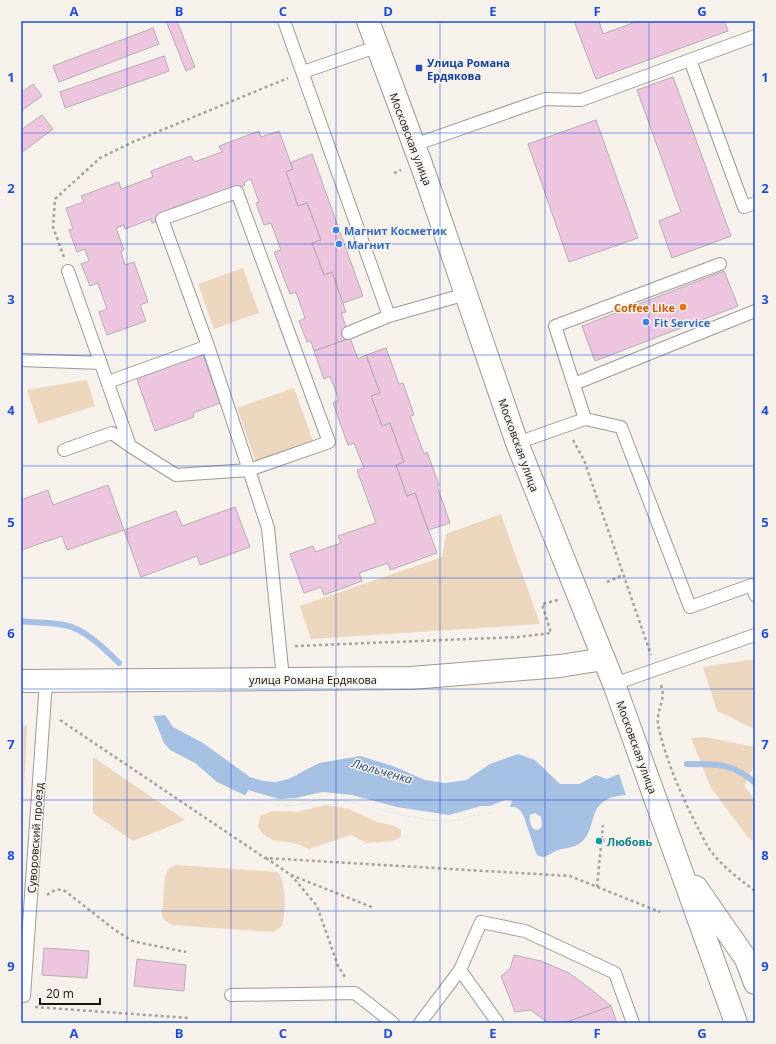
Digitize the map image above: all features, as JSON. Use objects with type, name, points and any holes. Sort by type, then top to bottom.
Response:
[{"type":"main road","name":"Московская улица","points":[[368,21],[376,47],[414,145],[517,443],[614,684],[736,1023]]},
{"type":"main road","name":"улица Романа Ердякова","points":[[21,680],[411,678],[560,666],[604,659]]},
{"type":"main road","name":"Московская улица","points":[[680,865],[750,958],[755,982]]},
{"type":"main road","points":[[719,976],[750,958]]},
{"type":"main road","points":[[719,976],[755,982]]},
{"type":"lane","points":[[284,21],[389,316]]},
{"type":"lane","points":[[414,145],[545,99],[581,100],[755,36]]},
{"type":"lane","points":[[303,72],[376,47]]},
{"type":"lane","points":[[690,60],[744,207],[755,203]]},
{"type":"lane","points":[[64,450],[112,433],[176,476],[249,470],[329,442],[237,192],[162,220],[208,346],[249,470],[268,528],[283,679]]},
{"type":"lane","points":[[585,420],[554,326],[720,264]]},
{"type":"lane","points":[[68,271],[130,446]]},
{"type":"lane","points":[[348,332],[389,316],[466,294]]},
{"type":"lane","points":[[574,384],[755,311]]},
{"type":"lane","points":[[108,382],[208,346]]},
{"type":"lane","points":[[21,360],[101,363]]},
{"type":"lane","points":[[517,443],[585,420],[622,427],[690,607],[752,585],[755,595]]},
{"type":"lane","points":[[614,684],[755,635]]},
{"type":"lane","name":"Суворовский проезд","points":[[24,996],[46,680]]},
{"type":"lane","points":[[420,1023],[460,970],[481,922],[525,931],[615,973],[633,1023]]},
{"type":"lane","points":[[460,970],[498,1023]]},
{"type":"lane","points":[[231,995],[354,992],[393,1023]]},
{"type":"path","points":[[68,271],[53,227],[55,199],[100,158],[133,142],[303,72]]},
{"type":"path","points":[[607,582],[623,575]]},
{"type":"path","points":[[280,647],[510,637],[551,633],[542,604]]},
{"type":"path","points":[[45,710],[291,875],[374,908]]},
{"type":"path","points":[[597,887],[603,825]]},
{"type":"path","points":[[602,840],[642,845]]},
{"type":"path","points":[[265,858],[570,876],[660,912]]},
{"type":"path","points":[[291,875],[317,906],[338,966],[354,992]]},
{"type":"path","points":[[30,908],[54,890],[60,889],[76,899],[115,930],[132,941],[186,952]]},
{"type":"path","points":[[24,996],[25,1003],[30,1007],[189,1018]]},
{"type":"shaded area","points":[[243,268],[259,313],[214,329],[198,284]]},
{"type":"shaded area","points":[[87,380],[95,406],[38,424],[27,390]]},
{"type":"shaded area","points":[[294,388],[314,444],[257,465],[237,408]]},
{"type":"shaded area","points":[[501,514],[540,624],[311,639],[300,606],[442,557],[446,534]]},
{"type":"shaded area","points":[[755,659],[755,729],[717,711],[703,667]]},
{"type":"shaded area","points":[[27,725],[21,854],[21,726]]},
{"type":"shaded area","points":[[705,737],[755,747],[755,768],[753,768],[744,786],[755,800],[755,843],[747,836],[711,788],[691,738]]},
{"type":"shaded area","points":[[93,757],[185,820],[133,841],[93,813]]},
{"type":"shaded area","points":[[326,805],[349,809],[377,822],[395,826],[401,830],[401,837],[393,841],[367,843],[351,835],[309,849],[297,844],[266,837],[258,827],[260,816],[272,811],[297,812]]},
{"type":"shaded area","points":[[176,865],[277,872],[283,882],[285,898],[284,915],[281,927],[273,932],[172,925],[164,920],[162,916],[165,876],[169,868]]},
{"type":"water","points":[[165,715],[173,727],[203,743],[250,777],[275,782],[288,779],[319,763],[360,756],[393,766],[425,780],[445,783],[466,780],[490,764],[518,754],[535,760],[560,784],[579,784],[596,775],[607,779],[619,774],[626,795],[612,797],[603,802],[594,815],[586,838],[579,844],[558,850],[544,857],[538,856],[524,817],[520,810],[515,807],[506,807],[488,814],[480,814],[444,822],[406,816],[351,802],[321,799],[298,805],[280,806],[255,800],[217,782],[195,763],[170,750],[164,743],[153,716]],"holes":[[[535,813],[541,817],[542,825],[540,829],[536,830],[531,826],[530,815]]]},
{"type":"pier","points":[[239,766],[251,775],[264,779],[275,780],[298,772],[297,775],[288,779],[275,782],[263,781],[250,777]]},
{"type":"pier","points":[[248,790],[279,799],[296,798],[322,792],[352,795],[397,807],[449,815],[481,806],[490,806],[505,800],[512,801],[510,807],[488,814],[480,814],[444,822],[406,816],[351,802],[333,800],[321,799],[298,805],[280,806],[263,803],[245,796]]},
{"type":"building","points":[[166,21],[177,21],[195,67],[186,71]]},
{"type":"building","points":[[574,21],[599,21],[603,34],[638,21],[724,21],[728,31],[596,79]]},
{"type":"building","points":[[153,28],[159,44],[59,82],[53,66]]},
{"type":"building","points":[[164,56],[169,71],[65,108],[60,92]]},
{"type":"building","points":[[673,77],[731,236],[672,258],[659,221],[681,212],[637,90]]},
{"type":"building","points":[[33,84],[42,96],[21,111],[21,93]]},
{"type":"building","points":[[42,115],[53,129],[21,153],[21,130]]},
{"type":"building","points":[[596,120],[638,238],[569,262],[528,144]]},
{"type":"building","points":[[259,131],[261,137],[279,131],[293,169],[286,172],[298,206],[307,203],[321,240],[312,243],[324,275],[332,272],[346,312],[341,313],[350,338],[314,351],[311,341],[307,342],[299,321],[305,318],[296,292],[290,294],[274,252],[281,250],[271,223],[264,225],[256,203],[259,202],[251,179],[244,182],[245,185],[200,204],[198,199],[172,208],[174,215],[152,223],[151,219],[125,229],[124,225],[116,228],[124,250],[121,252],[125,265],[134,262],[148,302],[140,305],[146,321],[107,335],[99,312],[107,309],[98,283],[90,286],[81,264],[89,261],[85,249],[77,252],[69,230],[73,229],[66,208],[84,202],[81,196],[119,182],[121,189],[153,177],[151,171],[191,156],[194,162],[222,152],[219,146]]},
{"type":"building","points":[[312,154],[363,296],[343,303],[332,272],[324,275],[312,243],[321,240],[307,203],[298,206],[286,172],[293,169],[290,163]]},
{"type":"building","points":[[724,271],[738,306],[595,361],[582,326]]},
{"type":"building","points":[[350,338],[358,359],[366,355],[380,393],[371,396],[382,426],[390,423],[404,462],[396,465],[407,496],[415,493],[437,553],[390,570],[388,563],[359,573],[362,581],[324,595],[321,587],[304,593],[290,554],[313,546],[316,552],[341,543],[338,536],[376,523],[357,470],[364,468],[354,443],[348,445],[333,403],[339,400],[330,376],[324,379],[314,351]]},
{"type":"building","points":[[386,348],[399,384],[403,383],[414,415],[410,416],[424,454],[427,452],[439,485],[437,486],[450,523],[428,530],[415,493],[407,496],[396,465],[404,462],[390,423],[382,426],[371,396],[380,393],[366,355]]},
{"type":"building","points":[[202,352],[220,403],[193,413],[194,417],[155,431],[136,376]]},
{"type":"building","points":[[108,485],[124,530],[67,550],[62,536],[21,550],[21,500],[48,490],[53,505]]},
{"type":"building","points":[[235,507],[250,547],[200,565],[197,556],[141,577],[124,530],[176,511],[182,526]]},
{"type":"building","points":[[44,948],[89,951],[87,978],[42,975]]},
{"type":"building","points":[[514,955],[541,961],[569,973],[611,1006],[564,1023],[548,1023],[531,1010],[515,1012],[501,976],[510,969]]},
{"type":"building","points":[[137,959],[186,965],[184,991],[134,986]]},
{"type":"building","points":[[611,1006],[617,1023],[564,1023]]},
{"type":"waterway","name":"Люльченка","points":[[21,621],[53,623],[72,627],[94,640],[119,663]]},
{"type":"waterway","name":"Люльченка","points":[[687,764],[706,764],[732,768],[747,776],[755,783]]},
{"type":"place","name":"Улица Романа Ердякова","points":[[419,68]]},
{"type":"place","name":"Магнит Косметик","points":[[336,230]]},
{"type":"place","name":"Магнит","points":[[339,244]]},
{"type":"place","name":"Coffee Like","points":[[683,307]]},
{"type":"place","name":"Fit Service","points":[[646,322]]},
{"type":"place","name":"Любовь","points":[[599,841]]}]
